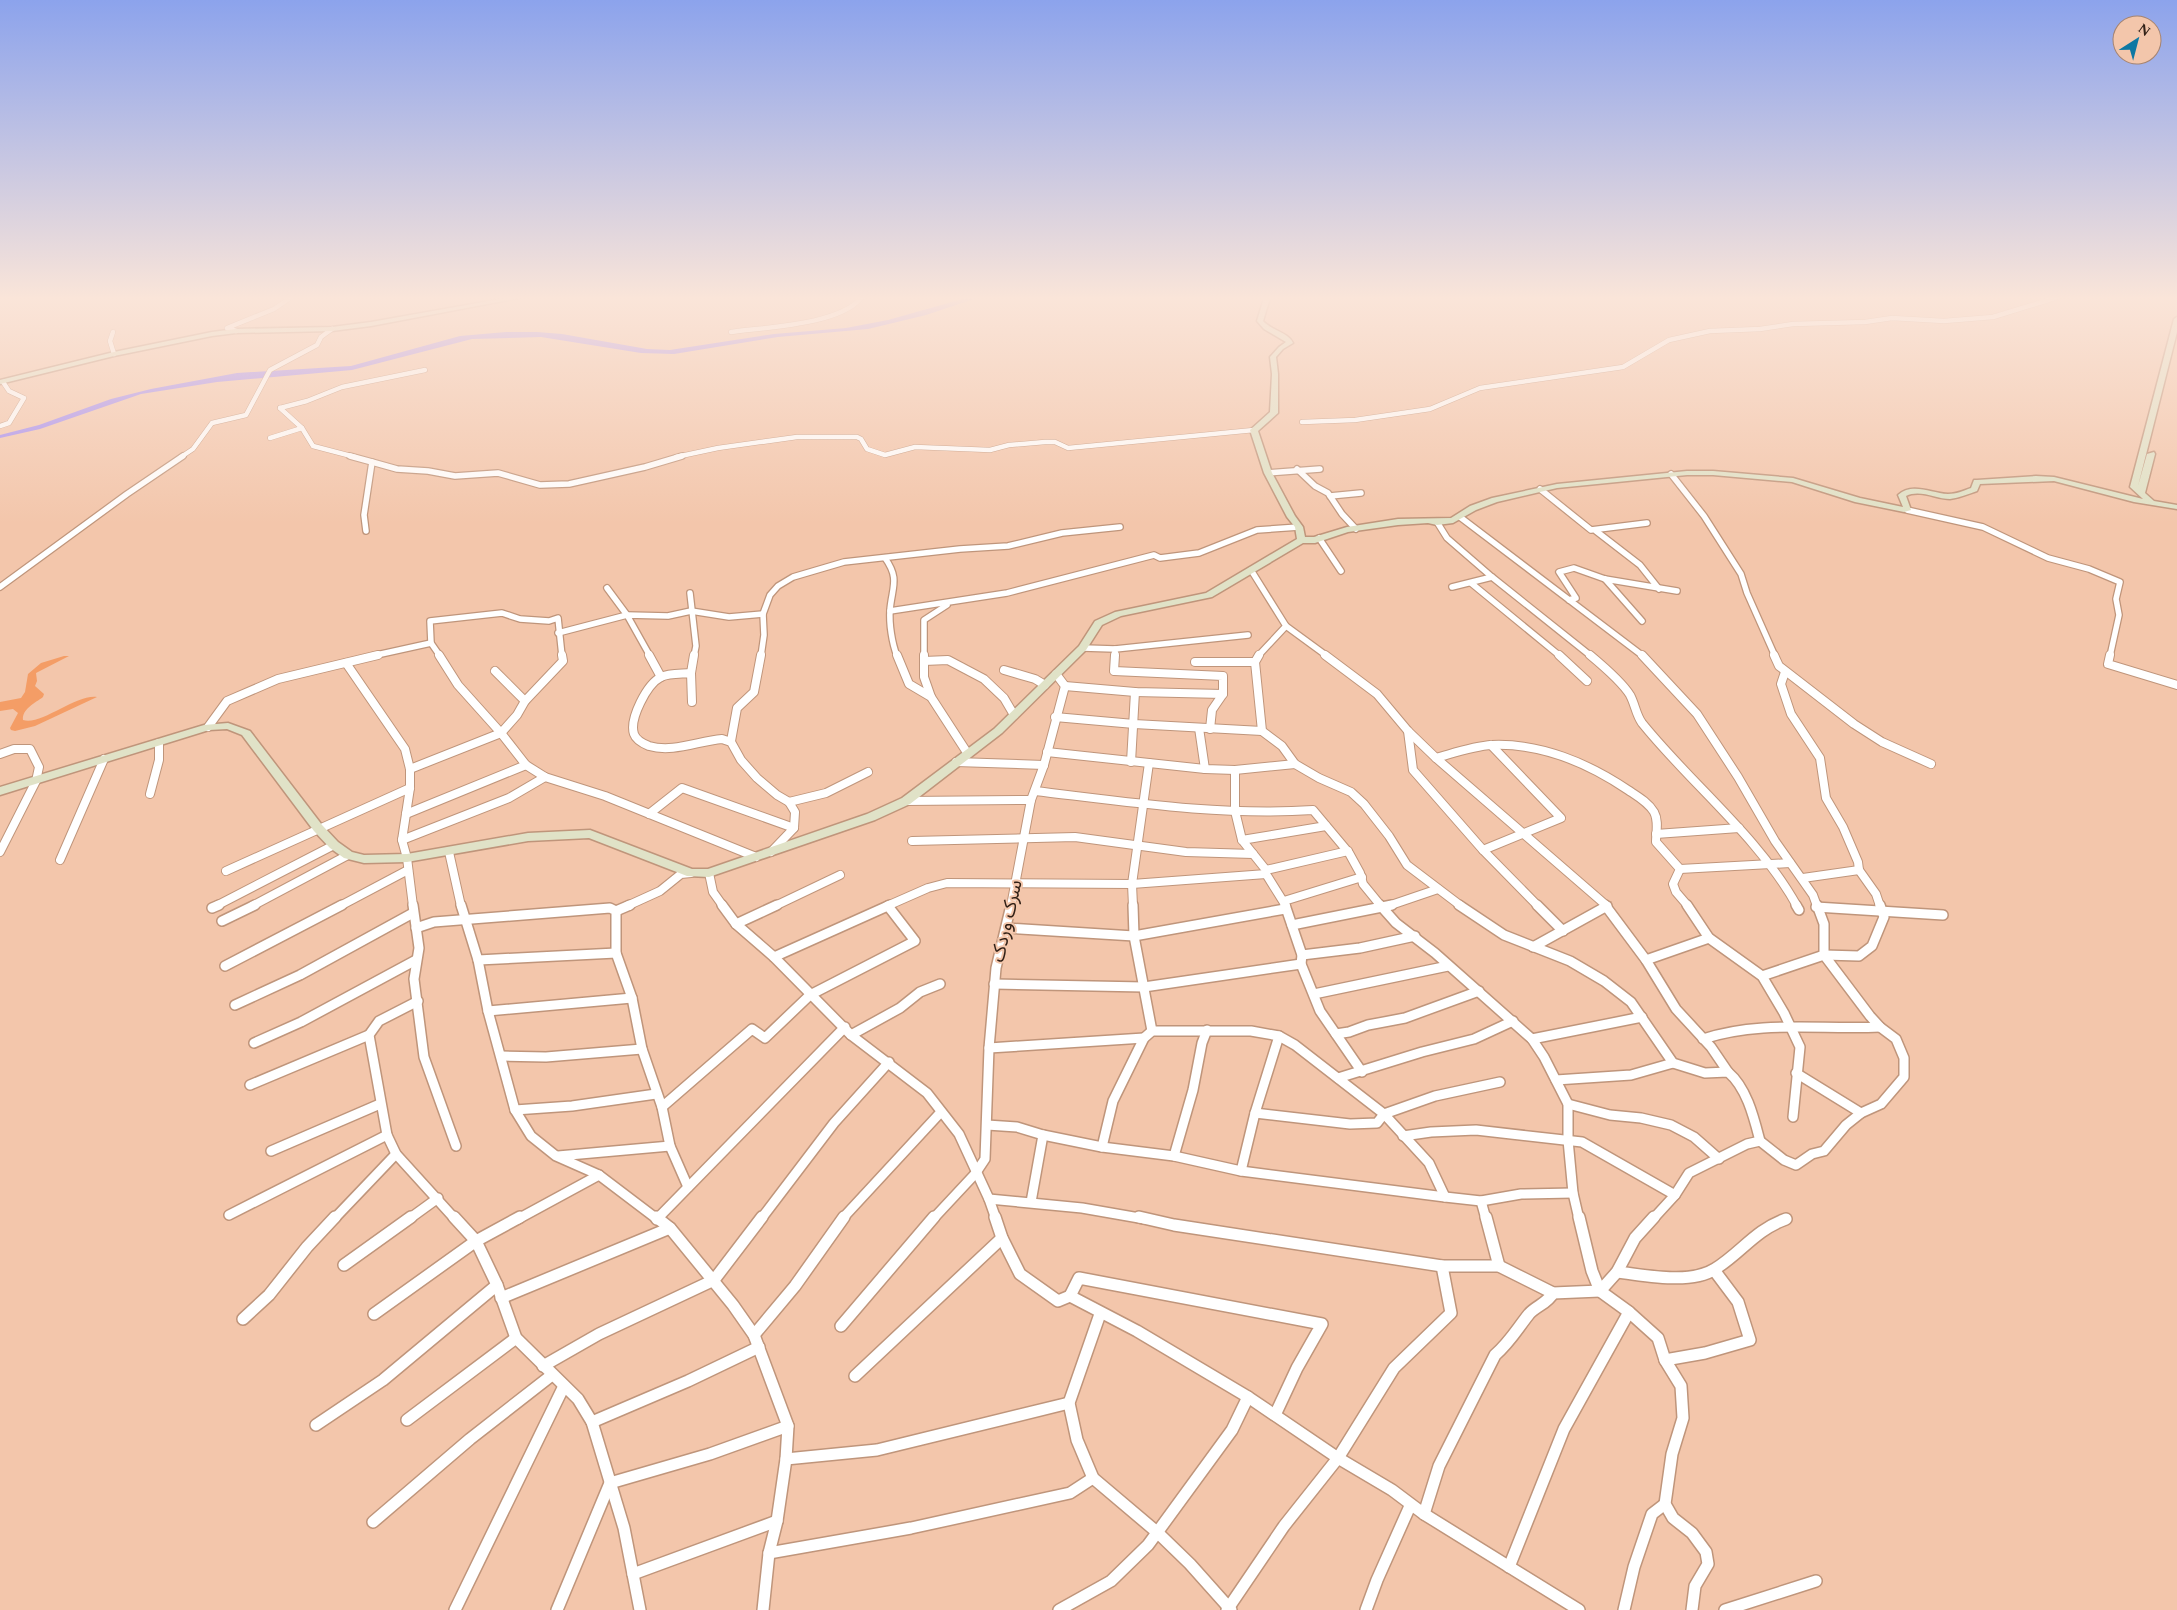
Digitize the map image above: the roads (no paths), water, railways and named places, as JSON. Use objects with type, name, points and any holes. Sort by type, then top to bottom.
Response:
[{"type":"main road","points":[[1,382],[37,373]]},
{"type":"main road","points":[[1275,373],[1274,413],[1254,430],[1268,473],[1299,527],[1301,540]]},
{"type":"main road","points":[[2151,502],[2134,487],[2163,373]]},
{"type":"main road","points":[[2141,493],[2170,373]]},
{"type":"main road","points":[[0,791],[208,727],[228,726],[246,733],[318,828],[334,845],[348,855],[364,859],[407,858],[528,837],[590,834],[691,873],[709,873],[871,817],[906,801],[998,731],[1083,648],[1098,623],[1118,614],[1208,595],[1301,540],[1315,540],[1347,530],[1418,520],[1436,522],[1460,518],[1473,508],[1495,500],[1540,489],[1671,474],[1713,473],[1793,480],[1866,502],[1907,510],[1902,495],[1909,492],[1956,496],[1974,489],[1977,482],[2041,477],[2134,500],[2177,507]]},
{"type":"street","points":[[0,587],[127,494],[193,449],[212,423],[246,415],[268,373]]},
{"type":"street","points":[[410,373],[342,387],[280,408],[302,428],[314,446],[352,456],[361,461],[397,469],[428,471],[455,476],[498,473],[540,484],[569,484],[645,467],[688,454],[797,437],[852,436],[861,439],[867,448],[885,456],[915,447],[990,450],[1009,446],[1055,442],[1068,448],[1254,430]]},
{"type":"street","points":[[1302,422],[1355,420],[1417,412],[1430,409],[1480,388],[1581,373]]},
{"type":"street","points":[[0,426],[9,423],[24,398],[9,391],[1,382]]},
{"type":"street","points":[[270,438],[302,428]]},
{"type":"street","points":[[366,531],[364,515],[372,462]]},
{"type":"street","points":[[1297,469],[1315,486],[1330,496],[1342,514],[1356,529]]},
{"type":"street","points":[[1268,473],[1297,469],[1320,469]]},
{"type":"street","points":[[1671,474],[1704,516],[1741,574],[1747,593],[1779,666],[1854,724],[1882,742],[1931,764]]},
{"type":"street","points":[[1540,489],[1591,530],[1596,531],[1640,565],[1659,589]]},
{"type":"street","points":[[1330,496],[1361,493]]},
{"type":"street","points":[[1907,510],[1983,528],[2048,558],[2089,569],[2120,582],[2116,599],[2119,615],[2108,664],[2177,685]]},
{"type":"street","points":[[989,1199],[1031,1202],[1142,1217],[1183,1226],[1442,1266],[1500,1266],[1552,1293],[1600,1291],[1618,1272],[1635,1238],[1675,1195],[1689,1173],[1747,1144],[1760,1141],[1769,1146],[1779,1158],[1796,1165],[1812,1154],[1824,1150],[1846,1125],[1861,1112],[1881,1104],[1904,1077],[1904,1058],[1896,1039],[1880,1027],[1824,956],[1824,924],[1813,895],[1803,878],[1790,863],[1724,754],[1688,704],[1642,655],[1473,525],[1460,518]]},
{"type":"street","points":[[1436,522],[1447,538],[1492,577],[1601,664],[1630,695],[1640,721],[1652,737],[1739,828],[1783,881],[1799,910]]},
{"type":"street","points":[[1596,531],[1647,523]]},
{"type":"street","points":[[731,741],[734,733],[737,708],[754,692],[764,635],[763,614],[770,595],[778,586],[793,577],[844,562],[951,550],[1008,546],[1062,533],[1120,527]]},
{"type":"street","points":[[890,611],[1007,593],[1154,555],[1160,558],[1200,553],[1257,530],[1299,527]]},
{"type":"street","points":[[1319,538],[1341,571]]},
{"type":"street","points":[[885,558],[892,570],[895,582],[890,611],[894,648],[910,684],[931,697]]},
{"type":"street","points":[[1569,600],[1576,598],[1559,572],[1574,568],[1605,579],[1677,592]]},
{"type":"street","points":[[1251,570],[1286,626],[1377,694],[1408,731],[1436,758],[1521,834],[1607,906],[1646,960],[1676,1009],[1734,1077],[1751,1109],[1760,1141]]},
{"type":"street","points":[[1452,587],[1492,577]]},
{"type":"street","points":[[1605,579],[1624,602],[1637,613],[1642,621]]},
{"type":"street","points":[[1471,583],[1566,661],[1587,681]]},
{"type":"street","points":[[607,588],[627,615],[661,677]]},
{"type":"street","points":[[690,594],[696,646],[691,673],[692,702]]},
{"type":"street","points":[[954,602],[924,620],[924,678],[931,697],[968,754]]},
{"type":"street","points":[[558,633],[627,615],[668,616],[692,611],[729,617],[763,614]]},
{"type":"street","points":[[410,769],[501,733],[518,714],[525,701],[563,661],[558,633],[558,618],[549,621],[520,619],[502,613],[430,621],[431,644],[458,685],[501,733],[526,766],[545,777],[605,796],[756,857]]},
{"type":"street","points":[[1262,731],[1255,662],[1261,650],[1286,626]]},
{"type":"street","points":[[1083,648],[1115,649],[1248,635]]},
{"type":"street","points":[[208,727],[227,701],[278,679],[431,644]]},
{"type":"street","points":[[1115,649],[1114,671],[1224,676],[1223,694],[1214,703],[1210,716],[1210,729]]},
{"type":"street","points":[[924,661],[948,660],[984,679],[1004,698],[1014,715]]},
{"type":"street","points":[[1196,662],[1255,662]]},
{"type":"street","points":[[346,663],[405,749],[410,769],[410,788],[402,840],[407,858],[419,948],[414,978],[424,1057],[456,1146]]},
{"type":"street","points":[[1004,670],[1035,679],[1046,685]]},
{"type":"street","points":[[494,671],[525,701]]},
{"type":"street","points":[[1762,976],[1824,956],[1859,956],[1872,946],[1884,917],[1876,894],[1859,870],[1843,827],[1826,798],[1820,758],[1791,714],[1781,684],[1785,672]]},
{"type":"street","points":[[691,673],[661,677],[653,684],[634,718],[631,728],[635,737],[643,743],[662,748],[691,746],[724,739],[731,741],[750,772],[780,799],[789,802],[826,793],[868,772]]},
{"type":"street","points":[[1056,674],[1065,686],[1135,692],[1223,694]]},
{"type":"street","name":"سرک وردک","points":[[976,1174],[985,1159],[988,1125],[989,1048],[994,984],[1016,883],[1031,800],[1044,765],[1055,717],[1065,686]]},
{"type":"street","points":[[1131,762],[1135,692]]},
{"type":"street","points":[[1055,717],[1134,724],[1262,731],[1282,746],[1295,764],[1319,778],[1351,792],[1364,804],[1407,865],[1438,889],[1504,935],[1570,961],[1604,981],[1631,1002],[1674,1063],[1705,1073],[1728,1072]]},
{"type":"street","points":[[1199,728],[1205,769]]},
{"type":"street","points":[[1408,731],[1413,770],[1483,850],[1563,931]]},
{"type":"street","points":[[150,794],[159,760],[159,743]]},
{"type":"street","points":[[1436,758],[1491,745],[1536,749],[1588,765],[1622,785],[1644,801],[1654,812],[1658,824],[1656,842],[1680,869]]},
{"type":"street","points":[[1483,850],[1561,818],[1491,745]]},
{"type":"street","points":[[0,754],[14,749],[30,749],[39,767],[36,781],[0,852]]},
{"type":"street","points":[[1047,752],[1205,769],[1235,770],[1295,764]]},
{"type":"street","points":[[60,860],[104,759]]},
{"type":"street","points":[[956,762],[1044,765]]},
{"type":"street","points":[[1102,1147],[1113,1101],[1148,1035],[1144,987],[1134,936],[1132,884],[1149,763]]},
{"type":"street","points":[[406,814],[526,766]]},
{"type":"street","points":[[1235,770],[1236,811],[1242,840],[1266,872],[1285,905],[1320,1011],[1362,1072]]},
{"type":"street","points":[[402,840],[509,798],[545,777]]},
{"type":"street","points":[[226,871],[410,788]]},
{"type":"street","points":[[650,814],[682,788],[794,828]]},
{"type":"street","points":[[1035,791],[1143,804],[1236,811],[1291,812],[1313,810],[1348,851],[1362,878],[1363,884],[1396,923],[1415,936],[1532,1039],[1544,1057],[1568,1104],[1568,1140],[1573,1193],[1592,1271],[1600,1291],[1630,1312],[1658,1338],[1665,1360],[1682,1386],[1683,1418],[1672,1454],[1665,1504],[1673,1518],[1692,1533],[1706,1552],[1708,1564],[1699,1574],[1692,1595],[1692,1610]]},
{"type":"street","points":[[906,801],[1031,800]]},
{"type":"street","points":[[769,853],[794,828],[795,812],[789,802]]},
{"type":"street","points":[[1242,840],[1326,826]]},
{"type":"street","points":[[1656,834],[1739,828]]},
{"type":"street","points":[[912,841],[1023,839],[1047,836],[1137,844],[1229,856],[1253,854]]},
{"type":"street","points":[[212,908],[334,845]]},
{"type":"street","points":[[774,957],[928,888],[947,883],[1132,884],[1266,872],[1348,851]]},
{"type":"street","points":[[449,852],[464,920],[478,960],[488,1011],[502,1056],[514,1110],[531,1136],[556,1156],[599,1175],[670,1228],[714,1280],[754,1334],[760,1347],[788,1426],[786,1459],[777,1521],[768,1552],[763,1610]]},
{"type":"street","points":[[222,921],[348,855]]},
{"type":"street","points":[[1680,869],[1790,863]]},
{"type":"street","points":[[1680,869],[1673,884],[1676,892],[1685,901],[1709,938],[1762,976],[1800,1047],[1793,1117]]},
{"type":"street","points":[[225,966],[408,870]]},
{"type":"street","points":[[1803,878],[1859,870]]},
{"type":"street","points":[[616,911],[660,891],[681,874],[691,873]]},
{"type":"street","points":[[709,873],[713,892],[736,924],[774,957],[848,1031],[927,1093],[959,1134],[989,1199],[1002,1238],[1020,1274],[1058,1301],[1070,1296],[1080,1278],[1322,1324],[1297,1368],[1275,1415]]},
{"type":"street","points":[[736,924],[840,875]]},
{"type":"street","points":[[1006,928],[1134,936],[1285,905],[1362,878]]},
{"type":"street","points":[[1292,925],[1382,908],[1438,889]]},
{"type":"street","points":[[662,1108],[752,1029],[765,1038],[810,995],[915,941],[888,906]]},
{"type":"street","points":[[1532,947],[1607,906]]},
{"type":"street","points":[[1816,907],[1943,915]]},
{"type":"street","points":[[416,928],[434,922],[610,908],[616,911]]},
{"type":"street","points":[[616,911],[616,953],[632,998],[642,1049],[662,1108],[670,1146],[688,1187]]},
{"type":"street","points":[[235,1005],[300,975],[413,912]]},
{"type":"street","points":[[994,984],[1144,987],[1302,960],[1415,936]]},
{"type":"street","points":[[1646,960],[1709,938]]},
{"type":"street","points":[[478,960],[616,953]]},
{"type":"street","points":[[254,1043],[300,1022],[416,960]]},
{"type":"street","points":[[1314,994],[1448,966]]},
{"type":"street","points":[[657,1219],[848,1031],[900,1008],[920,992],[940,984]]},
{"type":"street","points":[[1336,1034],[1405,1018],[1479,991]]},
{"type":"street","points":[[488,1011],[632,998]]},
{"type":"street","points":[[250,1085],[368,1035],[379,1021],[418,1001]]},
{"type":"street","points":[[1532,1039],[1565,1031],[1642,1018]]},
{"type":"street","points":[[1338,1078],[1362,1072],[1409,1055],[1470,1042],[1513,1021]]},
{"type":"street","points":[[1703,1039],[1724,1032],[1790,1026],[1842,1029],[1880,1027]]},
{"type":"street","points":[[989,1048],[1207,1030],[1251,1031],[1279,1036],[1295,1045],[1384,1114],[1429,1164],[1445,1197]]},
{"type":"street","points":[[1174,1156],[1193,1090],[1202,1043],[1207,1030]]},
{"type":"street","points":[[368,1035],[387,1135],[396,1154],[476,1241],[497,1285],[516,1338],[578,1399],[592,1422],[624,1528],[640,1610]]},
{"type":"street","points":[[1241,1171],[1254,1113],[1279,1036]]},
{"type":"street","points":[[502,1056],[546,1057],[642,1049]]},
{"type":"street","points":[[543,1366],[599,1334],[714,1280],[834,1123],[889,1062]]},
{"type":"street","points":[[1556,1080],[1641,1074],[1658,1070],[1674,1063]]},
{"type":"street","points":[[1796,1073],[1861,1112]]},
{"type":"street","points":[[1254,1113],[1350,1124],[1376,1122],[1384,1114],[1434,1096],[1500,1082]]},
{"type":"street","points":[[514,1110],[572,1106],[656,1094]]},
{"type":"street","points":[[271,1151],[380,1104]]},
{"type":"street","points":[[1568,1104],[1610,1115],[1661,1121],[1694,1137],[1720,1159]]},
{"type":"street","points":[[754,1334],[795,1286],[842,1219],[941,1112]]},
{"type":"street","points":[[988,1125],[1017,1127],[1043,1135],[1102,1147],[1174,1156],[1241,1171],[1445,1197],[1481,1201],[1521,1194],[1573,1193]]},
{"type":"street","points":[[1403,1136],[1431,1132],[1476,1130],[1582,1142],[1675,1195]]},
{"type":"street","points":[[229,1215],[387,1135]]},
{"type":"street","points":[[1031,1202],[1043,1135]]},
{"type":"street","points":[[556,1156],[670,1146]]},
{"type":"street","points":[[243,1319],[269,1295],[307,1248],[382,1166],[396,1154]]},
{"type":"street","points":[[842,1326],[916,1237],[976,1174]]},
{"type":"street","points":[[374,1314],[476,1241],[599,1175]]},
{"type":"street","points":[[344,1265],[438,1198]]},
{"type":"street","points":[[1481,1201],[1500,1266]]},
{"type":"street","points":[[1618,1272],[1659,1277],[1694,1277],[1714,1270],[1769,1224],[1786,1219]]},
{"type":"street","points":[[501,1298],[670,1228]]},
{"type":"street","points":[[855,1376],[1002,1238]]},
{"type":"street","points":[[1100,1314],[1069,1403],[1077,1440],[1093,1478],[1158,1533],[1190,1564],[1229,1609],[1284,1526],[1338,1458],[1394,1368],[1451,1313],[1442,1266]]},
{"type":"street","points":[[1665,1360],[1705,1353],[1750,1340],[1745,1317],[1731,1288],[1714,1270]]},
{"type":"street","points":[[316,1425],[383,1380],[497,1285]]},
{"type":"street","points":[[1424,1514],[1439,1466],[1495,1355],[1509,1343],[1530,1313],[1550,1299],[1552,1293]]},
{"type":"street","points":[[1070,1296],[1100,1314],[1137,1331],[1248,1397],[1338,1458],[1392,1490],[1410,1506],[1579,1610]]},
{"type":"street","points":[[1509,1567],[1564,1429],[1630,1312]]},
{"type":"street","points":[[408,1420],[516,1338]]},
{"type":"street","points":[[592,1422],[760,1347]]},
{"type":"street","points":[[373,1522],[470,1439],[552,1375]]},
{"type":"street","points":[[455,1610],[564,1386]]},
{"type":"street","points":[[1059,1610],[1111,1581],[1148,1545],[1232,1430],[1248,1397]]},
{"type":"street","points":[[786,1459],[876,1450],[1069,1403]]},
{"type":"street","points":[[610,1483],[710,1454],[788,1426]]},
{"type":"street","points":[[768,1552],[911,1528],[1070,1493],[1093,1478]]},
{"type":"street","points":[[557,1610],[610,1483]]},
{"type":"street","points":[[1624,1610],[1634,1567],[1652,1514],[1665,1504]]},
{"type":"street","points":[[1366,1610],[1377,1580],[1410,1506]]},
{"type":"street","points":[[633,1574],[777,1521]]},
{"type":"street","points":[[1725,1610],[1816,1581]]}]
